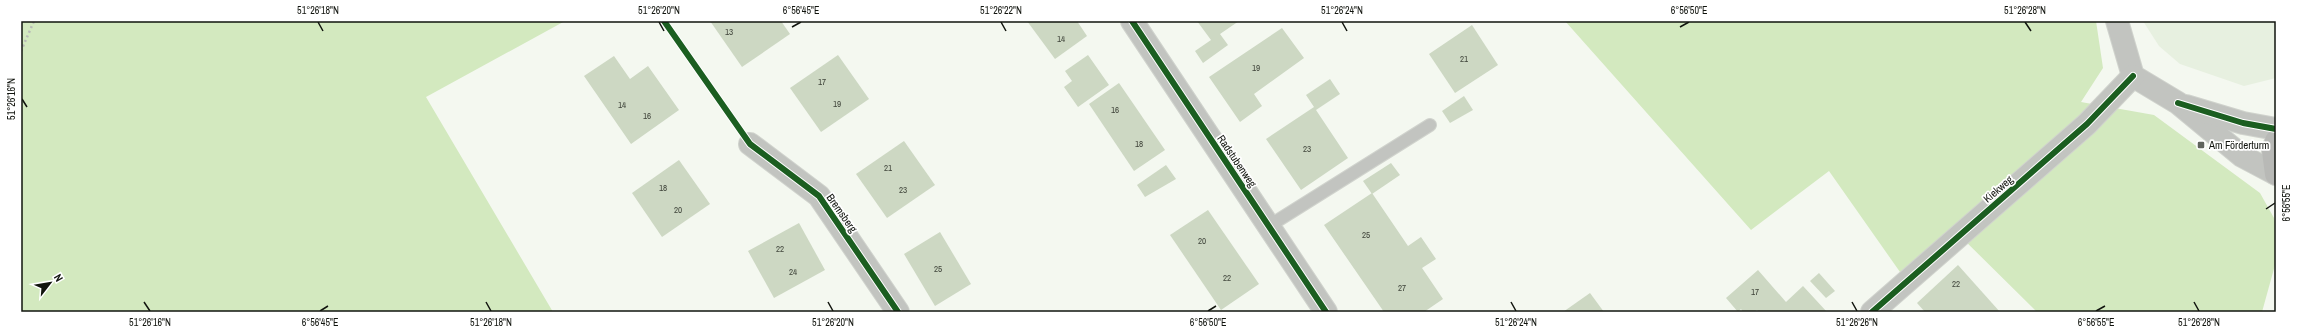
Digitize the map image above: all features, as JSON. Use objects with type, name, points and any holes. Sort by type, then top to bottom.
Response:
[{"type":"street","name":"Radstubenweg","points":[[1132,21],[1326,312]]},
{"type":"street","points":[[2117,21],[2133,76],[2178,103],[2242,156],[2276,174]]},
{"type":"street","name":"Kiekweg","points":[[1872,312],[2087,124],[2133,76]]},
{"type":"street","points":[[2178,103],[2243,123],[2276,129]]},
{"type":"street","points":[[2276,141],[2273,151],[2276,174]]},
{"type":"street","name":"Bremsberg","points":[[750,144],[819,196],[898,312]]},
{"type":"lane","points":[[1268,226],[1430,125]]},
{"type":"path","points":[[21,51],[34,21]]},
{"type":"path","points":[[664,21],[750,144]]},
{"type":"shaded area","points":[[2143,21],[2276,21],[2276,78],[2244,86],[2180,64],[2159,46]]},
{"type":"green space","points":[[21,21],[565,21],[426,97],[553,312],[21,312]]},
{"type":"green space","points":[[1565,21],[2096,21],[2103,68],[2081,102],[2154,115],[2260,193],[2274,218],[2276,226],[2275,265],[2262,312],[2037,312],[1952,228],[1900,272],[1829,171],[1751,230]]},
{"type":"building","points":[[710,21],[781,21],[790,34],[742,67]]},
{"type":"building","points":[[1027,21],[1077,21],[1087,36],[1055,59]]},
{"type":"building","points":[[1197,21],[1239,21],[1220,34],[1228,45],[1203,63],[1195,51],[1211,40]]},
{"type":"building","points":[[1472,25],[1498,65],[1455,93],[1429,54]]},
{"type":"building","points":[[1282,28],[1304,58],[1254,94],[1262,106],[1240,122],[1209,77]]},
{"type":"building","points":[[838,55],[869,99],[821,132],[790,88]]},
{"type":"building","points":[[1088,55],[1109,85],[1078,107],[1064,87],[1072,81],[1065,71]]},
{"type":"building","points":[[614,56],[630,79],[648,66],[679,110],[631,144],[584,76]]},
{"type":"building","points":[[1330,79],[1340,94],[1316,110],[1348,158],[1301,190],[1266,139],[1314,107],[1306,95]]},
{"type":"building","points":[[1119,83],[1165,150],[1134,171],[1089,104]]},
{"type":"building","points":[[1464,96],[1473,110],[1450,123],[1442,111]]},
{"type":"building","points":[[904,141],[935,185],[887,218],[856,174]]},
{"type":"building","points":[[679,160],[710,204],[662,237],[632,193]]},
{"type":"building","points":[[1391,163],[1400,175],[1372,194],[1363,181]]},
{"type":"building","points":[[1166,165],[1176,179],[1145,197],[1137,185]]},
{"type":"building","points":[[1372,193],[1408,246],[1421,237],[1436,259],[1422,268],[1443,299],[1424,312],[1384,312],[1324,225]]},
{"type":"building","points":[[1208,210],[1259,284],[1221,310],[1170,235]]},
{"type":"building","points":[[799,223],[825,270],[774,298],[748,251]]},
{"type":"building","points":[[940,232],[971,284],[935,306],[904,254]]},
{"type":"building","points":[[1958,265],[2000,312],[1925,312],[1917,303]]},
{"type":"building","points":[[1758,270],[1786,302],[1803,286],[1827,312],[1759,312],[1757,310],[1754,312],[1743,312],[1741,309],[1738,312],[1726,298]]},
{"type":"building","points":[[1819,273],[1835,291],[1826,298],[1810,281]]},
{"type":"building","points":[[1590,293],[1604,312],[1563,312]]},
{"type":"cycle path","points":[[664,21],[750,144],[819,196],[898,312]]},
{"type":"cycle path","points":[[1132,21],[1326,312]]},
{"type":"cycle path","points":[[1872,312],[2087,124],[2133,76]]},
{"type":"cycle path","points":[[2178,103],[2243,123],[2276,129]]},
{"type":"place","name":"Am Förderturm","points":[[2201,145]]}]
